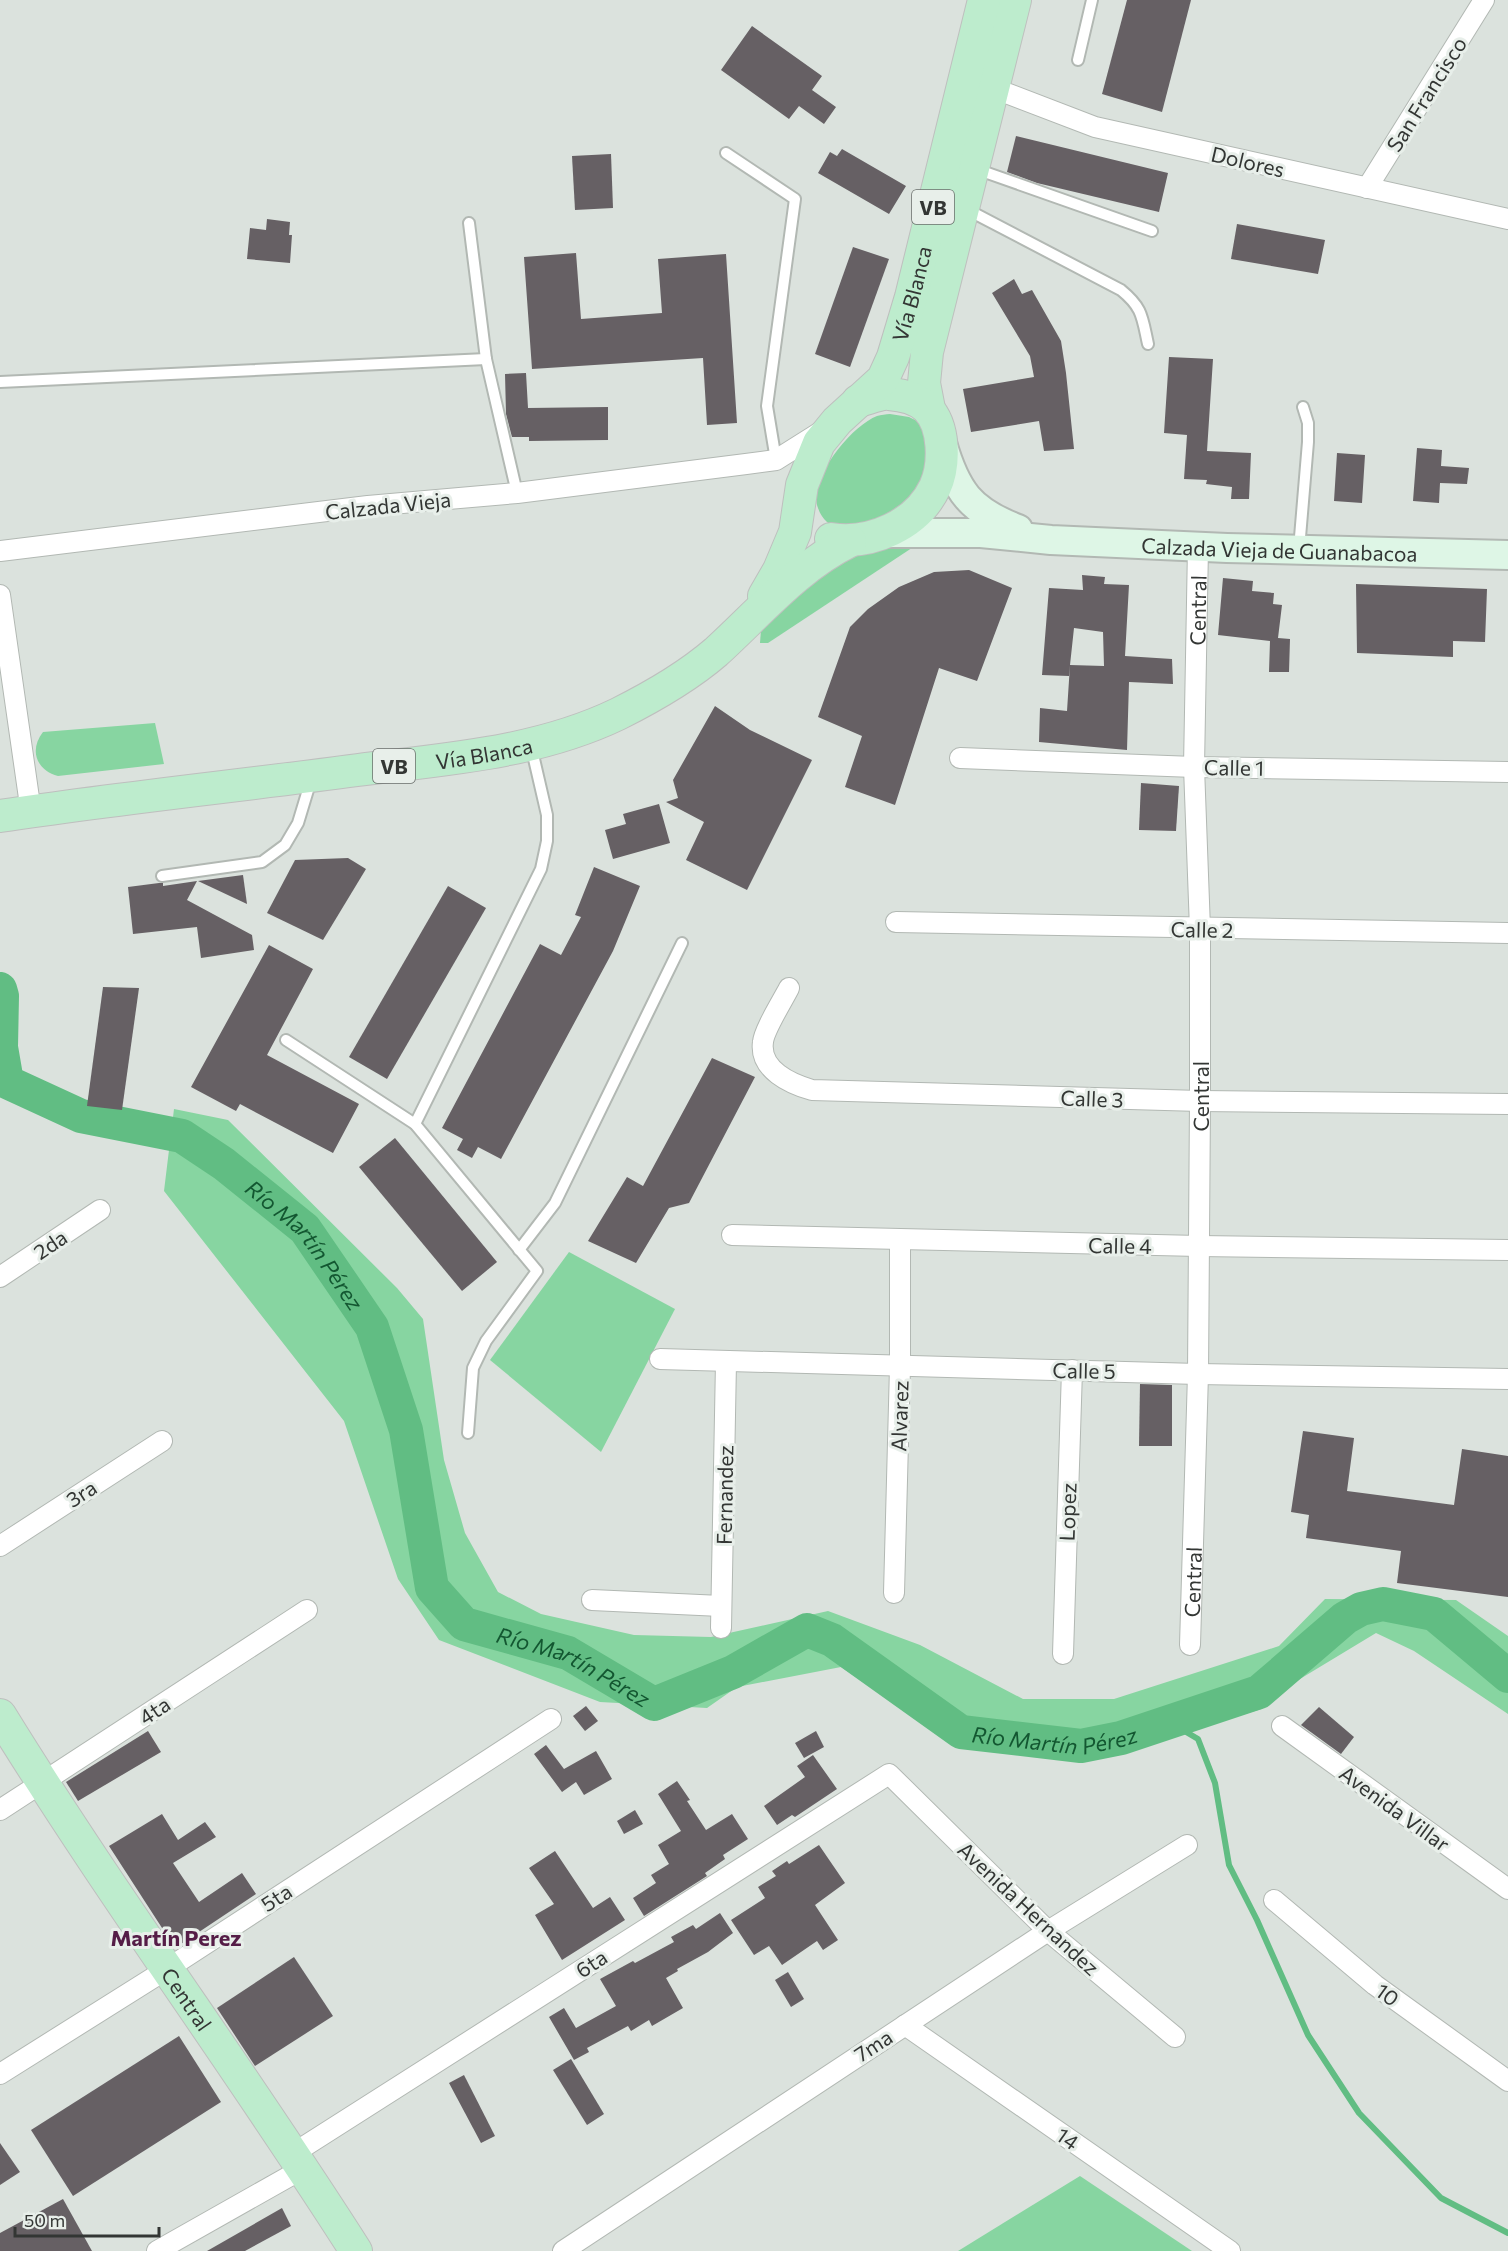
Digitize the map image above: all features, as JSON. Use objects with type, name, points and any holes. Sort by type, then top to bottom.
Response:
[{"type":"main road","name":"Vía Blanca","points":[[858,401],[883,379],[896,349],[911,297],[984,0]]},
{"type":"main road","name":"Vía Blanca","points":[[929,409],[924,383],[927,352],[1014,0]]},
{"type":"main road","name":"VB","points":[[887,393],[917,400],[929,409],[940,438],[941,468],[935,489],[923,505],[900,525],[884,533],[850,541],[833,539],[812,531],[800,504],[808,467],[827,431],[858,401],[887,393]]},
{"type":"main road","points":[[940,438],[951,473],[971,504],[997,520],[1052,540]]},
{"type":"main road","name":"Vía Blanca","points":[[751,617],[789,548],[800,504]]},
{"type":"main road","points":[[884,533],[981,533],[1052,540]]},
{"type":"main road","name":"Calzada Vieja de Guanabacoa","points":[[1052,540],[1198,547],[1508,555]]},
{"type":"main road","name":"Vía Blanca","points":[[0,816],[531,746],[576,733],[654,696],[714,654],[751,617],[815,562],[850,541]]},
{"type":"main road","name":"Central","points":[[0,1715],[42,1783],[166,1969],[299,2161],[356,2251]]},
{"type":"street","name":"San Francisco","points":[[1367,188],[1484,0]]},
{"type":"street","name":"Dolores","points":[[993,88],[1095,127],[1508,219]]},
{"type":"street","name":"Calzada Vieja","points":[[0,551],[368,506],[517,493],[776,460],[819,433],[858,401]]},
{"type":"street","points":[[776,460],[794,480],[800,504]]},
{"type":"street","name":"Central","points":[[1190,1645],[1198,1374],[1199,1246],[1200,929],[1194,767],[1198,547]]},
{"type":"street","points":[[0,595],[31,812]]},
{"type":"street","name":"Calle 1","points":[[960,758],[1194,767],[1508,772]]},
{"type":"street","name":"Calle 2","points":[[896,922],[1508,933]]},
{"type":"street","name":"Calle 3","points":[[789,988],[762,1042],[764,1054],[776,1072],[793,1084],[812,1090],[1200,1101],[1508,1104]]},
{"type":"street","name":"2da","points":[[0,1278],[100,1210]]},
{"type":"street","name":"Calle 4","points":[[732,1235],[1199,1246],[1508,1250]]},
{"type":"street","name":"Alvarez","points":[[894,1593],[900,1367],[900,1240]]},
{"type":"street","name":"Calle 5","points":[[660,1359],[1198,1374],[1508,1378]]},
{"type":"street","name":"Fernandez","points":[[721,1628],[726,1362]]},
{"type":"street","name":"Lopez","points":[[1063,1653],[1072,1370]]},
{"type":"street","name":"3ra","points":[[0,1546],[162,1441]]},
{"type":"street","points":[[592,1599],[722,1606]]},
{"type":"street","name":"4ta","points":[[0,1810],[308,1610]]},
{"type":"street","name":"5ta","points":[[0,2074],[551,1719]]},
{"type":"street","name":"Avenida Villar","points":[[1282,1726],[1508,1889]]},
{"type":"street","name":"Avenida Hernandez","points":[[889,1774],[1048,1931],[1175,2037]]},
{"type":"street","name":"6ta","points":[[157,2251],[299,2161],[889,1774]]},
{"type":"street","name":"7ma","points":[[563,2251],[1048,1931],[1187,1845]]},
{"type":"street","name":"10","points":[[1274,1900],[1375,1985],[1508,2081]]},
{"type":"street","name":"14","points":[[905,2025],[1230,2251]]},
{"type":"lane","points":[[1078,60],[1092,0]]},
{"type":"lane","points":[[726,153],[795,199],[767,406],[776,460]]},
{"type":"lane","points":[[973,168],[1152,231]]},
{"type":"lane","points":[[963,207],[1121,290],[1139,309],[1148,344]]},
{"type":"lane","points":[[469,223],[486,359],[517,493]]},
{"type":"lane","points":[[0,382],[486,359]]},
{"type":"lane","points":[[1299,550],[1308,442],[1308,423],[1303,407]]},
{"type":"lane","points":[[415,1124],[541,869],[547,842],[547,815],[531,746]]},
{"type":"lane","points":[[162,876],[262,862],[285,845],[298,823],[312,776]]},
{"type":"lane","points":[[519,1250],[555,1203],[682,943]]},
{"type":"lane","points":[[286,1040],[415,1124],[537,1271],[486,1341],[473,1368],[468,1433]]},
{"type":"green space","points":[[890,414],[909,417],[919,422],[930,444],[923,481],[915,494],[884,519],[840,531],[827,522],[818,508],[816,496],[819,483],[834,455],[855,431],[877,416]]},
{"type":"green space","points":[[927,538],[768,643],[760,643],[761,630],[775,611],[849,554]]},
{"type":"green space","points":[[155,723],[164,764],[58,776],[44,769],[37,758],[36,746],[43,732]]},
{"type":"green space","points":[[174,1109],[228,1120],[397,1288],[423,1319],[444,1460],[465,1533],[498,1592],[541,1614],[634,1635],[711,1637],[828,1611],[920,1645],[1023,1699],[1114,1699],[1279,1646],[1325,1599],[1456,1600],[1508,1636],[1508,1714],[1414,1651],[1376,1633],[1285,1688],[1262,1709],[1128,1748],[930,1727],[841,1667],[737,1687],[707,1708],[600,1702],[439,1640],[398,1579],[344,1421],[164,1191]]},
{"type":"green space","points":[[569,1252],[675,1309],[601,1452],[490,1360]]},
{"type":"green space","points":[[1080,2176],[1192,2251],[958,2251]]},
{"type":"building","points":[[1127,0],[1191,0],[1162,112],[1102,94]]},
{"type":"building","points":[[752,26],[822,76],[812,90],[836,107],[824,124],[799,106],[789,119],[721,70]]},
{"type":"building","points":[[1016,136],[1168,173],[1159,212],[1037,183],[1007,172]]},
{"type":"building","points":[[842,149],[906,186],[889,214],[818,173],[830,152],[837,156]]},
{"type":"building","points":[[611,154],[613,208],[575,210],[572,156]]},
{"type":"building","points":[[267,219],[290,222],[289,235],[292,235],[290,263],[247,259],[250,228],[266,230]]},
{"type":"building","points":[[1237,224],[1325,240],[1318,274],[1231,259]]},
{"type":"building","points":[[853,247],[889,259],[850,367],[815,354]]},
{"type":"building","points":[[576,253],[581,319],[662,313],[658,259],[726,254],[737,423],[707,425],[703,358],[532,369],[524,257]]},
{"type":"building","points":[[1014,279],[1022,294],[1032,290],[1061,341],[1074,449],[1044,451],[1039,421],[971,432],[963,389],[1034,377],[1030,356],[992,293]]},
{"type":"building","points":[[1169,357],[1213,359],[1207,451],[1251,453],[1249,499],[1231,499],[1232,487],[1206,484],[1207,480],[1184,479],[1187,435],[1164,433]]},
{"type":"building","points":[[526,373],[528,408],[608,407],[608,440],[529,441],[529,437],[512,437],[506,414],[505,374]]},
{"type":"building","points":[[1417,448],[1442,450],[1441,466],[1469,468],[1467,484],[1440,483],[1439,503],[1413,501]]},
{"type":"building","points":[[1337,453],[1365,455],[1362,503],[1334,501]]},
{"type":"building","points":[[969,570],[1012,588],[977,681],[939,668],[895,805],[845,787],[862,736],[818,717],[850,627],[868,609],[899,587],[934,572]]},
{"type":"building","points":[[1082,575],[1105,577],[1104,584],[1129,585],[1125,656],[1172,659],[1173,684],[1129,682],[1127,750],[1039,742],[1040,708],[1067,711],[1070,665],[1069,676],[1042,675],[1049,588],[1083,590]],"holes":[[[1074,628],[1103,632],[1104,666],[1070,665]]]},
{"type":"building","points":[[1223,578],[1253,581],[1252,591],[1274,593],[1273,604],[1282,605],[1278,638],[1290,639],[1289,672],[1269,672],[1270,641],[1218,635]]},
{"type":"building","points":[[1356,584],[1487,589],[1485,642],[1453,641],[1453,657],[1357,653]]},
{"type":"building","points":[[715,706],[750,730],[812,760],[747,890],[686,860],[704,822],[666,802],[678,798],[673,780]]},
{"type":"building","points":[[1141,783],[1179,786],[1176,831],[1139,830]]},
{"type":"building","points":[[659,804],[670,843],[613,859],[605,830],[626,824],[623,814]]},
{"type":"building","points":[[348,858],[366,869],[323,940],[267,913],[295,860]]},
{"type":"building","points":[[594,867],[640,886],[613,951],[501,1159],[478,1147],[472,1158],[457,1150],[463,1139],[442,1128],[540,944],[561,955],[581,917],[575,915]]},
{"type":"building","points":[[243,875],[247,904],[198,881]]},
{"type":"building","points":[[197,881],[187,900],[252,935],[254,950],[201,958],[197,927],[133,934],[128,887],[159,883],[163,883],[163,886]]},
{"type":"building","points":[[448,886],[486,908],[387,1079],[349,1057]]},
{"type":"building","points":[[269,945],[313,969],[267,1055],[359,1104],[333,1153],[240,1104],[236,1111],[191,1087]]},
{"type":"building","points":[[103,987],[139,988],[122,1110],[87,1106]]},
{"type":"building","points":[[712,1058],[755,1077],[689,1203],[669,1208],[636,1263],[588,1241],[627,1177],[643,1186]]},
{"type":"building","points":[[395,1138],[497,1262],[462,1291],[359,1167]]},
{"type":"building","points":[[1140,1384],[1172,1385],[1172,1446],[1139,1446]]},
{"type":"building","points":[[1303,1431],[1354,1438],[1347,1491],[1454,1505],[1462,1449],[1508,1456],[1508,1597],[1397,1583],[1401,1551],[1306,1538],[1309,1515],[1291,1512]]},
{"type":"building","points":[[586,1706],[598,1721],[585,1731],[573,1716]]},
{"type":"building","points":[[1319,1707],[1354,1737],[1341,1754],[1301,1725]]},
{"type":"building","points":[[148,1731],[161,1752],[78,1801],[66,1782]]},
{"type":"building","points":[[816,1731],[824,1747],[804,1758],[795,1743]]},
{"type":"building","points":[[546,1745],[564,1769],[596,1751],[612,1779],[584,1795],[576,1782],[562,1792],[534,1754]]},
{"type":"building","points":[[813,1755],[837,1789],[795,1817],[792,1815],[777,1825],[764,1806],[805,1777],[797,1766]]},
{"type":"building","points":[[677,1781],[706,1830],[732,1814],[748,1839],[723,1855],[725,1859],[705,1873],[707,1876],[644,1916],[633,1898],[656,1883],[651,1875],[669,1864],[658,1845],[681,1831],[658,1794]]},
{"type":"building","points":[[635,1810],[643,1824],[624,1834],[617,1821]]},
{"type":"building","points":[[162,1814],[178,1840],[205,1822],[216,1837],[173,1863],[199,1902],[242,1873],[256,1894],[175,1948],[109,1846]]},
{"type":"building","points":[[819,1845],[845,1883],[815,1905],[838,1940],[823,1950],[817,1941],[782,1965],[769,1946],[754,1955],[731,1920],[765,1898],[758,1887],[776,1876],[772,1871],[787,1861],[789,1864]]},
{"type":"building","points":[[555,1851],[593,1908],[610,1897],[625,1920],[562,1960],[535,1915],[554,1904],[529,1868]]},
{"type":"building","points":[[720,1913],[733,1933],[708,1952],[677,1969],[678,1971],[666,1978],[683,2008],[652,2026],[649,2020],[631,2031],[628,2026],[587,2048],[589,2052],[574,2060],[549,2017],[564,2008],[576,2028],[616,2006],[600,1979],[674,1942],[671,1937],[693,1925],[696,1929]]},
{"type":"building","points":[[294,1957],[333,2016],[255,2066],[217,2008]]},
{"type":"building","points":[[788,1972],[804,1999],[791,2007],[775,1980]]},
{"type":"building","points":[[179,2036],[221,2102],[73,2196],[31,2130]]},
{"type":"building","points":[[571,2059],[604,2114],[587,2125],[553,2070]]},
{"type":"building","points":[[464,2075],[495,2136],[481,2143],[449,2083]]},
{"type":"building","points":[[0,2143],[20,2172],[0,2185]]},
{"type":"building","points":[[63,2199],[92,2251],[0,2251],[0,2233]]},
{"type":"building","points":[[282,2208],[291,2226],[245,2251],[207,2251]]},
{"type":"waterway","name":"Río Martín Pérez","points":[[0,989],[2,996],[1,1047],[7,1082],[81,1116],[182,1136],[224,1164],[305,1229],[372,1327],[406,1430],[432,1588],[464,1624],[568,1653],[654,1704],[733,1672],[807,1630],[832,1640],[961,1732],[1081,1746],[1121,1738],[1259,1692],[1345,1618],[1361,1609],[1383,1604],[1434,1614],[1508,1676]]},
{"type":"waterway","points":[[1171,1723],[1198,1739],[1215,1783],[1229,1865],[1257,1920],[1308,2035],[1359,2113],[1441,2198],[1508,2233]]},
{"type":"district","name":"Martín Perez","points":[[176,1937]]}]
